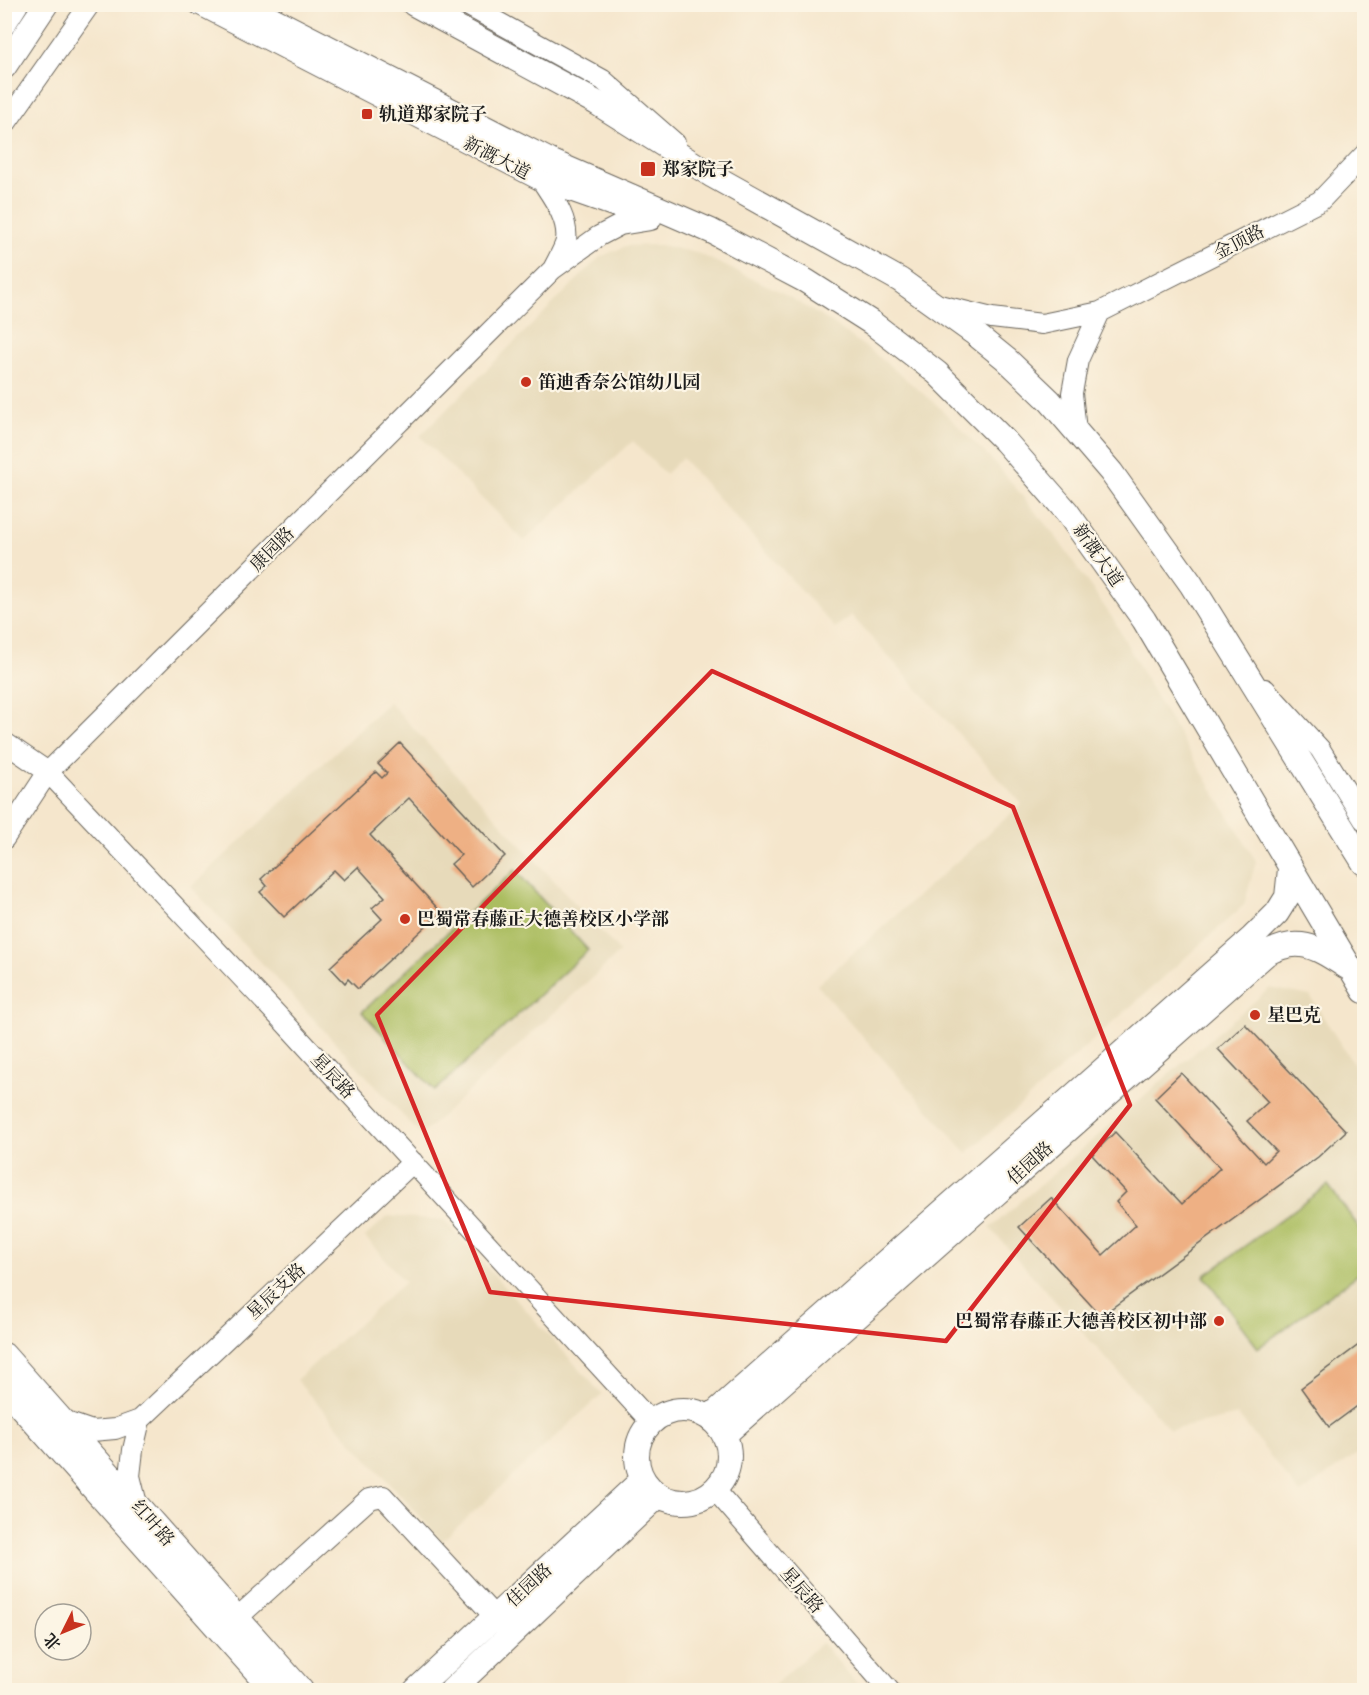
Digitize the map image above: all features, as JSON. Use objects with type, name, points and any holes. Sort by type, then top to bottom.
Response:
[{"type":"main road","points":[[4,23],[16,4]]},
{"type":"main road","points":[[4,67],[46,4]]},
{"type":"main road","name":"新溉大道","points":[[243,4],[550,161],[711,231],[806,281],[872,323],[937,373],[1005,441],[1067,512],[1143,620],[1290,869],[1365,990]]},
{"type":"main road","points":[[414,4],[597,103],[713,176],[900,280],[974,333],[1005,359],[1050,401],[1111,472],[1191,584],[1365,863]]},
{"type":"main road","name":"佳园路","points":[[717,1426],[1278,913],[1287,897],[1290,869]]},
{"type":"main road","name":"佳园路","points":[[717,1426],[1266,954],[1282,945],[1303,945],[1321,951],[1352,970]]},
{"type":"main road","name":"红叶路","points":[[4,1356],[301,1690]]},
{"type":"main road","name":"红叶路","points":[[4,1388],[266,1686]]},
{"type":"main road","points":[[676,1410],[690,1410],[717,1426],[728,1446],[729,1458],[727,1470],[715,1490],[705,1497],[680,1502],[650,1488],[637,1458],[638,1445],[643,1432],[651,1422],[663,1414],[676,1410]]},
{"type":"main road","name":"佳园路","points":[[416,1690],[495,1617],[650,1488]]},
{"type":"main road","name":"佳园路","points":[[452,1690],[650,1488]]},
{"type":"street","points":[[4,126],[90,4]]},
{"type":"street","points":[[465,4],[603,80],[713,176]]},
{"type":"street","name":"新溉大道","points":[[205,8],[542,181],[651,220],[711,231]]},
{"type":"street","name":"金顶路","points":[[932,303],[992,318],[1042,324],[1100,312],[1320,201],[1365,155]]},
{"type":"street","points":[[542,181],[557,204],[565,224],[566,241],[553,269]]},
{"type":"street","points":[[553,269],[599,236],[620,225],[651,220]]},
{"type":"street","name":"康园路","points":[[4,839],[48,772],[553,269]]},
{"type":"street","points":[[1076,431],[1072,393],[1078,360],[1100,312]]},
{"type":"street","points":[[1240,662],[1320,749],[1365,820]]},
{"type":"street","name":"星辰路","points":[[4,742],[48,772],[413,1162],[651,1422]]},
{"type":"street","name":"星辰支路","points":[[140,1420],[413,1162]]},
{"type":"street","points":[[63,1421],[92,1431],[115,1429],[140,1420]]},
{"type":"street","points":[[137,1504],[130,1476],[140,1420]]},
{"type":"street","name":"星辰路","points":[[715,1490],[889,1690]]},
{"type":"street","points":[[237,1618],[369,1499],[383,1496],[495,1617]]},
{"type":"highlighted area","points":[[712,671],[1013,807],[1130,1105],[946,1341],[490,1292],[377,1015]]},
{"type":"shaded area","points":[[660,245],[697,253],[781,292],[829,321],[879,357],[938,406],[996,464],[1056,537],[1113,619],[1152,690],[1256,861],[1244,905],[967,1153],[817,985],[1022,804],[851,615],[835,628],[682,458],[665,474],[633,441],[524,541],[420,436],[600,257],[626,246]]},
{"type":"shaded area","name":"巴蜀常春藤正大德善校区小学部","points":[[389,702],[620,952],[421,1135],[191,887]]},
{"type":"shaded area","name":"巴蜀常春藤正大德善校区初中部","points":[[1270,988],[1310,996],[1364,1081],[1364,1449],[1300,1494],[1238,1415],[1170,1430],[990,1228]]},
{"type":"shaded area","points":[[388,1216],[444,1220],[602,1394],[442,1541],[296,1380],[405,1282],[365,1237]]},
{"type":"shaded area","points":[[821,1643],[862,1690],[769,1690]]},
{"type":"green space","points":[[515,870],[588,950],[435,1091],[362,1012]]},
{"type":"green space","points":[[1328,1185],[1364,1234],[1364,1270],[1258,1348],[1204,1276]]},
{"type":"building","points":[[400,743],[505,856],[472,887],[451,864],[461,855],[409,798],[370,835],[441,912],[358,989],[348,979],[345,983],[330,967],[382,919],[372,908],[385,897],[358,867],[344,880],[334,870],[284,917],[260,892],[267,886],[261,879],[376,772],[382,778],[387,773],[378,764]]},
{"type":"building","points":[[1245,1024],[1346,1131],[1318,1157],[1101,1316],[1019,1227],[1051,1198],[1103,1255],[1136,1225],[1116,1202],[1126,1192],[1092,1155],[1115,1132],[1182,1204],[1220,1168],[1155,1098],[1181,1073],[1264,1163],[1276,1151],[1247,1121],[1268,1102],[1218,1049]]},
{"type":"building","points":[[1364,1341],[1364,1401],[1329,1427],[1301,1388]]},
{"type":"place","name":"轨道郑家院子","points":[[367,114]]},
{"type":"place","name":"郑家院子","points":[[648,169]]},
{"type":"place","name":"笛迪香奈公馆幼儿园","points":[[526,382]]},
{"type":"place","name":"巴蜀常春藤正大德善校区小学部","points":[[405,919]]},
{"type":"place","name":"星巴克","points":[[1255,1015]]},
{"type":"place","name":"巴蜀常春藤正大德善校区初中部","points":[[1219,1321]]}]
